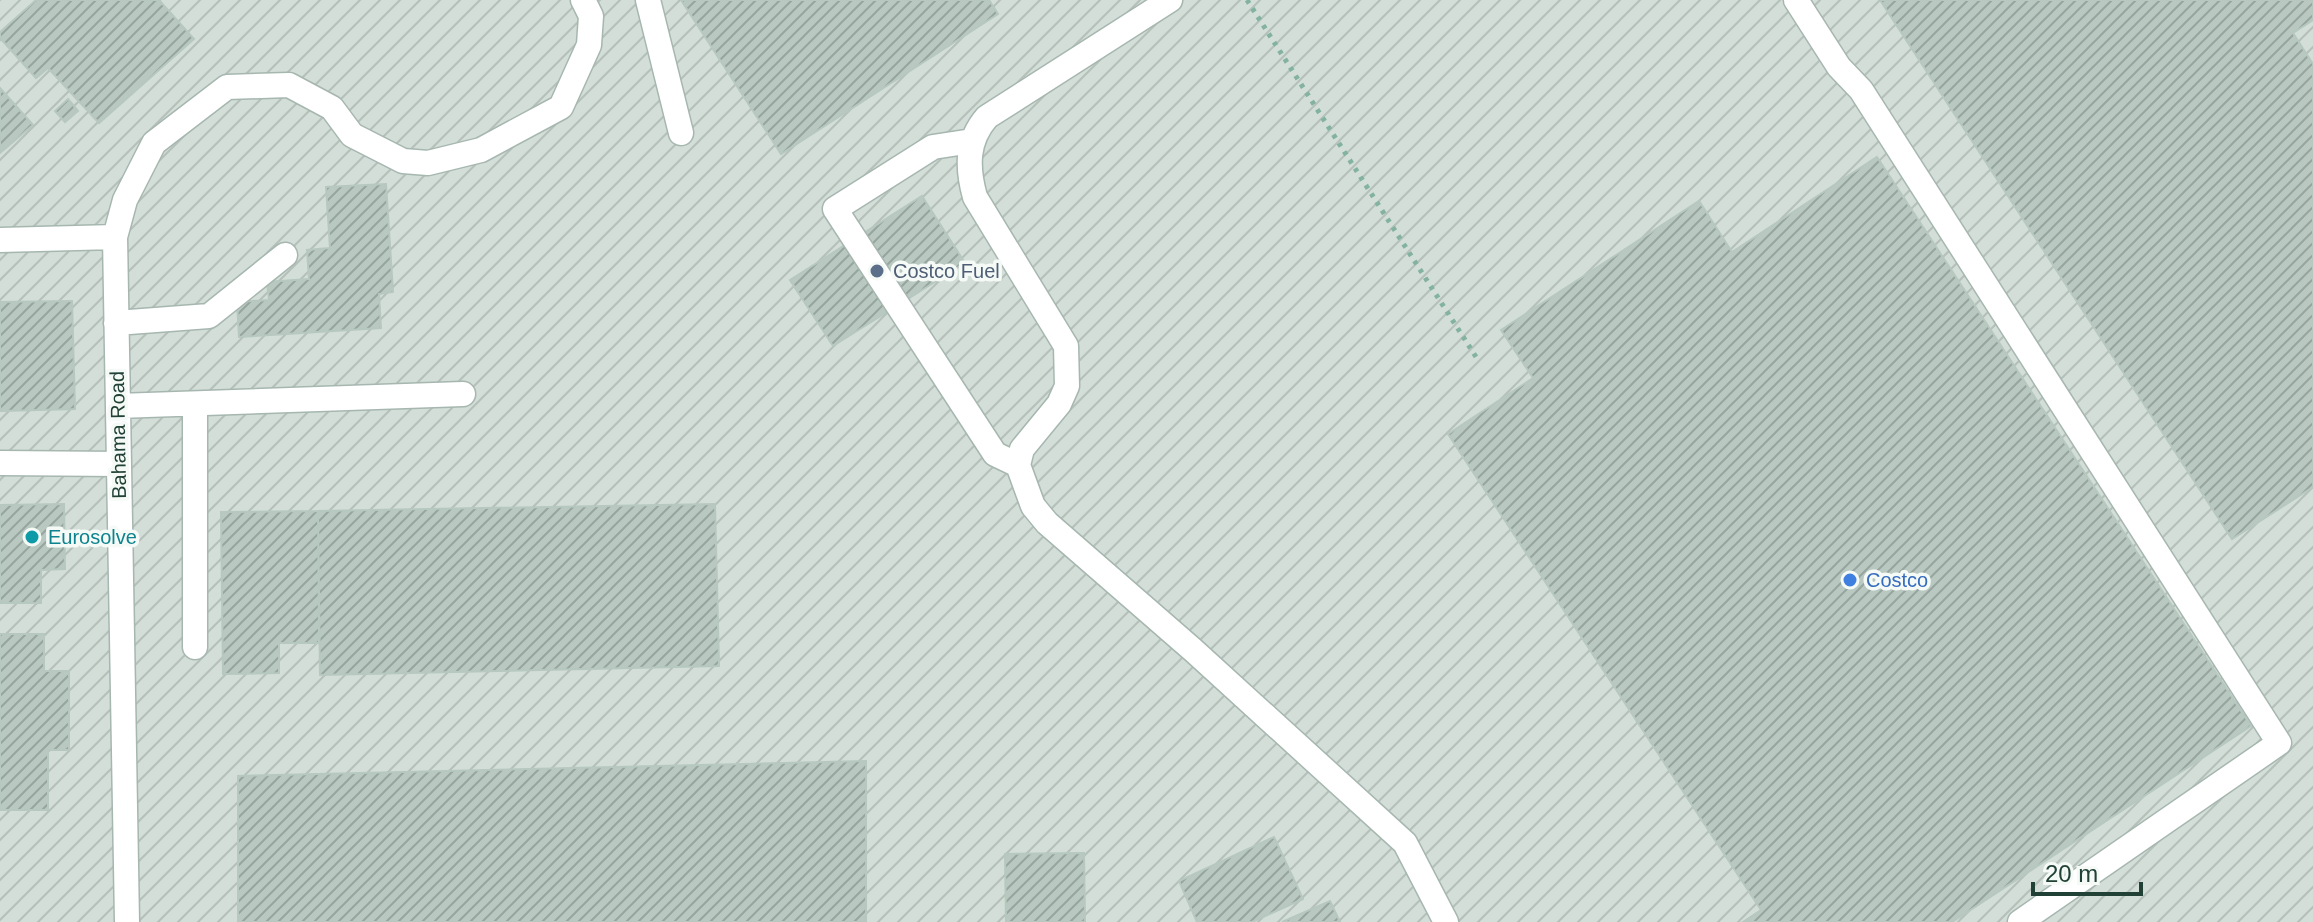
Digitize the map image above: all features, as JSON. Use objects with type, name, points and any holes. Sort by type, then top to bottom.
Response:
[{"type":"street","name":"Bahama Road","points":[[127,922],[115,237],[125,200],[154,143],[227,87],[289,85],[332,108],[352,135],[403,161],[428,163],[481,150],[561,107],[589,45],[591,16],[583,0]]},
{"type":"street","points":[[648,0],[681,133]]},
{"type":"street","points":[[1170,0],[987,117],[972,141],[970,179],[975,197],[1059,331],[1069,364],[1067,386],[1059,404],[1031,435],[1018,465],[1023,486],[1047,523],[1193,650],[1405,843],[1446,922]]},
{"type":"street","points":[[1796,0],[1839,67],[1861,90],[2279,743],[2020,922]]},
{"type":"street","points":[[972,141],[933,147],[835,209],[995,454],[1018,465]]},
{"type":"street","points":[[0,240],[115,237]]},
{"type":"street","points":[[116,323],[209,316],[285,255]]},
{"type":"street","points":[[118,406],[463,394]]},
{"type":"street","points":[[195,404],[195,647]]},
{"type":"street","points":[[0,463],[119,464]]},
{"type":"path","points":[[1247,0],[1478,360]]},
{"type":"shaded area","points":[[0,0],[2313,0],[2313,922],[0,922]]},
{"type":"building","points":[[36,0],[159,0],[194,39],[99,123],[48,68],[36,78],[0,38],[0,32]]},
{"type":"building","points":[[681,0],[989,0],[998,14],[781,154]]},
{"type":"building","points":[[1880,0],[2313,0],[2313,20],[2293,33],[2313,64],[2313,487],[2232,539]]},
{"type":"building","points":[[0,88],[33,125],[0,153]]},
{"type":"building","points":[[68,99],[78,111],[65,122],[55,111]]},
{"type":"building","name":"Costco","points":[[1877,157],[2251,726],[1952,922],[1743,922],[1761,910],[1448,434],[1533,378],[1501,330],[1699,201],[1732,252]]},
{"type":"building","points":[[386,184],[393,292],[379,294],[381,328],[239,337],[237,302],[269,300],[267,282],[309,279],[307,250],[330,248],[326,187]]},
{"type":"building","name":"Costco Fuel","points":[[922,196],[965,263],[833,346],[790,280]]},
{"type":"building","points":[[72,301],[75,409],[0,411],[0,302]]},
{"type":"building","name":"Eurosolve","points":[[64,504],[65,569],[41,570],[41,603],[0,603],[0,505]]},
{"type":"building","points":[[715,504],[719,666],[320,675],[318,511]]},
{"type":"building","points":[[318,511],[319,643],[279,643],[279,673],[223,674],[221,512]]},
{"type":"building","points":[[0,634],[44,634],[44,671],[69,671],[69,750],[48,750],[48,810],[0,810]]},
{"type":"building","points":[[866,761],[866,922],[238,922],[238,776]]},
{"type":"building","points":[[1274,837],[1303,899],[1252,922],[1197,922],[1179,881]]},
{"type":"building","points":[[1084,853],[1085,922],[1006,922],[1005,854]]},
{"type":"building","points":[[1330,901],[1340,922],[1282,922]]},
{"type":"place","name":"Costco Fuel","points":[[877,271]]},
{"type":"place","name":"Eurosolve","points":[[32,537]]},
{"type":"place","name":"Costco","points":[[1850,580]]}]
